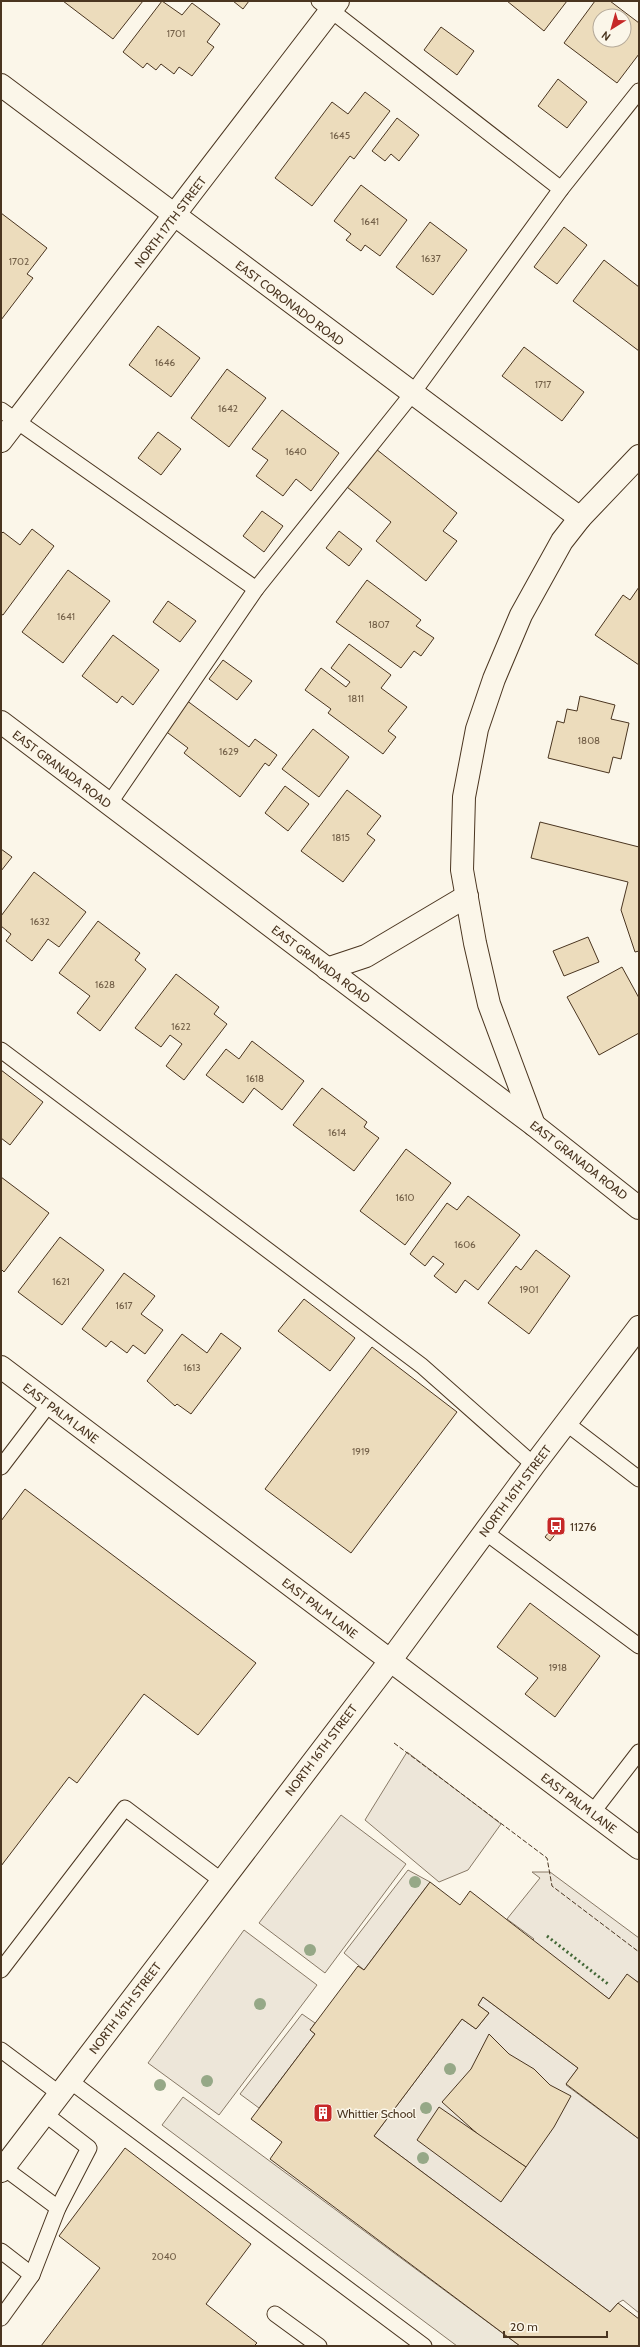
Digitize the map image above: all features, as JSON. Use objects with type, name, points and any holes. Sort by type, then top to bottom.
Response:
[{"type":"street","name":"NORTH 17TH STREET","points":[[1,441],[9,415],[175,216],[329,4]]},
{"type":"street","name":"EAST CORONADO ROAD","points":[[1,85],[412,394],[580,518]]},
{"type":"street","points":[[534,1125],[489,1004],[462,870],[464,797],[477,729],[494,679],[521,615],[562,541],[580,518],[639,456]]},
{"type":"street","name":"EAST GRANADA ROAD","points":[[1,722],[534,1125],[639,1208]]},
{"type":"street","points":[[327,969],[366,956],[467,896]]},
{"type":"street","name":"NORTH 16TH STREET","points":[[2,2170],[390,1661],[534,1465],[639,1327]]},
{"type":"street","name":"EAST PALM LANE","points":[[1,1367],[639,1848]]},
{"type":"lane","points":[[329,4],[561,189]]},
{"type":"lane","points":[[109,804],[256,589],[412,394],[561,189],[639,91]]},
{"type":"lane","points":[[9,415],[256,589]]},
{"type":"lane","points":[[1,1050],[422,1366],[534,1465]]},
{"type":"lane","points":[[1,1467],[50,1404]]},
{"type":"lane","points":[[566,1423],[639,1479]]},
{"type":"lane","points":[[485,1532],[639,1646]]},
{"type":"lane","points":[[592,1813],[639,1752]]},
{"type":"lane","points":[[1,1970],[125,1808],[222,1881]]},
{"type":"lane","points":[[1,2050],[65,2088],[424,2346]]},
{"type":"lane","points":[[1,2318],[32,2275],[58,2208],[89,2148],[45,2114]]},
{"type":"lane","points":[[2,2170],[58,2208]]},
{"type":"lane","points":[[1,2251],[32,2275]]},
{"type":"lane","points":[[275,2314],[320,2346]]},
{"type":"shaded area","points":[[407,1752],[501,1824],[468,1870],[439,1882],[365,1820]]},
{"type":"shaded area","points":[[341,1815],[406,1864],[325,1973],[259,1923]]},
{"type":"shaded area","points":[[408,1870],[430,1882],[364,1970],[344,1953]]},
{"type":"shaded area","points":[[532,1872],[550,1872],[639,1938],[639,1983],[627,1975],[609,1999],[532,1941],[534,1939],[507,1919],[540,1878]]},
{"type":"shaded area","points":[[244,1930],[317,1985],[219,2115],[148,2063]]},
{"type":"shaded area","points":[[483,1997],[578,2068],[566,2085],[639,2139],[639,2313],[623,2300],[610,2312],[374,2136],[462,2019],[476,2029],[489,2013],[478,2005]]},
{"type":"shaded area","points":[[302,2014],[315,2023],[310,2030],[315,2034],[259,2108],[240,2094]]},
{"type":"shaded area","points":[[183,2097],[520,2346],[457,2346],[162,2125]]},
{"type":"building","points":[[63,1],[143,1],[113,39]]},
{"type":"building","points":[[162,1],[182,15],[192,3],[220,24],[207,42],[214,47],[192,76],[179,67],[174,74],[161,64],[156,70],[147,63],[143,68],[123,52]]},
{"type":"building","points":[[233,1],[249,1],[243,9]]},
{"type":"building","points":[[507,1],[567,1],[544,31]]},
{"type":"building","points":[[595,1],[610,1],[619,8],[592,8],[592,48],[632,48],[632,18],[639,23],[639,54],[617,83],[564,43]]},
{"type":"building","points":[[441,27],[474,51],[457,75],[424,50]]},
{"type":"building","points":[[558,79],[587,102],[567,128],[538,106]]},
{"type":"building","points":[[365,92],[390,111],[354,159],[350,156],[312,206],[275,178],[332,102],[348,114]]},
{"type":"building","points":[[397,118],[419,135],[399,161],[391,154],[385,161],[372,151]]},
{"type":"building","points":[[361,185],[407,220],[380,256],[365,245],[361,251],[346,240],[351,234],[334,221]]},
{"type":"building","points":[[1,213],[47,248],[27,274],[33,278],[1,320]]},
{"type":"building","points":[[430,222],[467,250],[433,295],[396,267]]},
{"type":"building","points":[[564,227],[587,245],[557,284],[534,267]]},
{"type":"building","points":[[604,260],[639,287],[639,351],[573,301]]},
{"type":"building","points":[[158,326],[200,358],[171,397],[129,365]]},
{"type":"building","points":[[524,347],[584,392],[562,421],[502,376]]},
{"type":"building","points":[[227,369],[266,398],[229,447],[191,418]]},
{"type":"building","points":[[282,410],[339,453],[311,491],[296,479],[283,496],[256,476],[268,460],[252,449]]},
{"type":"building","points":[[158,432],[181,449],[161,475],[138,458]]},
{"type":"building","points":[[376,449],[457,513],[443,531],[457,541],[426,581],[376,541],[391,522],[347,487]]},
{"type":"building","points":[[262,511],[283,526],[264,552],[243,536]]},
{"type":"building","points":[[32,529],[54,546],[3,615],[1,614],[1,534],[3,532],[20,545]]},
{"type":"building","points":[[339,531],[362,549],[349,566],[326,548]]},
{"type":"building","points":[[68,570],[110,601],[63,663],[22,632]]},
{"type":"building","points":[[367,580],[421,620],[416,626],[434,638],[421,656],[414,651],[401,668],[336,622]]},
{"type":"building","points":[[639,587],[639,665],[595,635],[623,595],[630,600]]},
{"type":"building","points":[[168,601],[196,621],[180,642],[153,622]]},
{"type":"building","points":[[113,635],[159,670],[133,705],[122,696],[117,703],[82,676]]},
{"type":"building","points":[[349,644],[391,675],[381,688],[407,707],[388,731],[396,737],[383,754],[328,713],[331,709],[305,690],[321,668],[346,687],[350,682],[331,668]]},
{"type":"building","points":[[223,660],[252,681],[237,700],[209,679]]},
{"type":"building","points":[[580,696],[615,705],[611,719],[629,723],[621,759],[613,757],[609,773],[548,758],[557,721],[564,723],[567,709],[577,711]]},
{"type":"building","points":[[186,700],[249,747],[255,739],[277,755],[269,766],[265,763],[240,797],[184,753],[188,748],[164,730]]},
{"type":"building","points":[[313,729],[349,757],[319,797],[282,769]]},
{"type":"building","points":[[285,786],[309,804],[288,831],[265,813]]},
{"type":"building","points":[[347,790],[381,816],[367,834],[375,840],[343,882],[301,851]]},
{"type":"building","points":[[540,822],[639,847],[639,951],[635,952],[621,910],[628,882],[531,858]]},
{"type":"building","points":[[1,849],[12,857],[1,871]]},
{"type":"building","points":[[34,872],[86,912],[59,947],[48,939],[32,961],[6,941],[11,934],[1,926],[1,916]]},
{"type":"building","points":[[98,921],[140,953],[135,960],[146,969],[100,1031],[77,1013],[90,996],[59,973]]},
{"type":"building","points":[[588,937],[599,962],[564,976],[553,951]]},
{"type":"building","points":[[622,967],[639,998],[639,1033],[599,1055],[567,997]]},
{"type":"building","points":[[176,974],[219,1007],[214,1014],[227,1024],[184,1080],[166,1066],[182,1044],[170,1035],[161,1047],[135,1028]]},
{"type":"building","points":[[252,1041],[304,1081],[282,1110],[254,1088],[243,1103],[206,1075],[226,1049],[239,1059]]},
{"type":"building","points":[[1,1070],[43,1102],[10,1145],[1,1138]]},
{"type":"building","points":[[322,1088],[367,1122],[364,1127],[379,1138],[354,1171],[293,1125]]},
{"type":"building","points":[[406,1149],[451,1183],[405,1245],[360,1211]]},
{"type":"building","points":[[1,1177],[49,1213],[4,1272],[1,1269]]},
{"type":"building","points":[[468,1196],[520,1235],[478,1290],[465,1280],[456,1293],[434,1276],[444,1264],[433,1256],[425,1266],[410,1254],[447,1203],[457,1210]]},
{"type":"building","points":[[60,1237],[104,1270],[62,1325],[18,1292]]},
{"type":"building","points":[[536,1250],[570,1276],[529,1334],[488,1303],[516,1266],[521,1270]]},
{"type":"building","points":[[124,1273],[155,1296],[141,1314],[163,1330],[145,1354],[133,1345],[127,1353],[111,1341],[106,1347],[82,1329]]},
{"type":"building","points":[[304,1299],[355,1338],[330,1371],[278,1331]]},
{"type":"building","points":[[221,1333],[241,1348],[191,1414],[177,1404],[175,1406],[147,1381],[182,1334],[207,1353]]},
{"type":"building","points":[[372,1347],[457,1412],[351,1553],[265,1489]]},
{"type":"building","points":[[25,1489],[256,1663],[198,1735],[144,1694],[77,1783],[69,1777],[1,1866],[1,1521]]},
{"type":"building","points":[[556,1523],[561,1527],[550,1541],[545,1537]]},
{"type":"building","points":[[530,1603],[600,1656],[555,1717],[525,1694],[538,1678],[497,1647]]},
{"type":"building","name":"Whittier School","points":[[430,1882],[460,1905],[470,1891],[609,1999],[627,1974],[639,1983],[639,2139],[566,2084],[578,2068],[483,1997],[478,2005],[489,2013],[476,2029],[462,2019],[374,2136],[610,2312],[618,2303],[639,2319],[639,2346],[520,2346],[270,2159],[282,2142],[251,2119],[315,2034],[310,2030],[358,1966],[364,1970]]},
{"type":"building","points":[[489,2034],[509,2054],[534,2069],[550,2085],[571,2096],[554,2127],[526,2167],[481,2137],[442,2102],[471,2069]]},
{"type":"building","points":[[439,2107],[526,2167],[501,2202],[417,2140]]},
{"type":"building","points":[[125,2148],[251,2244],[206,2304],[257,2343],[254,2346],[41,2346],[100,2268],[59,2236]]},
{"type":"hedge","points":[[547,1936],[608,1984]]},
{"type":"fence","points":[[394,1743],[547,1858],[552,1886],[639,1952]]},
{"type":"place","name":"11276","points":[[556,1526]]},
{"type":"place","name":"Whittier School","points":[[323,2113]]}]
